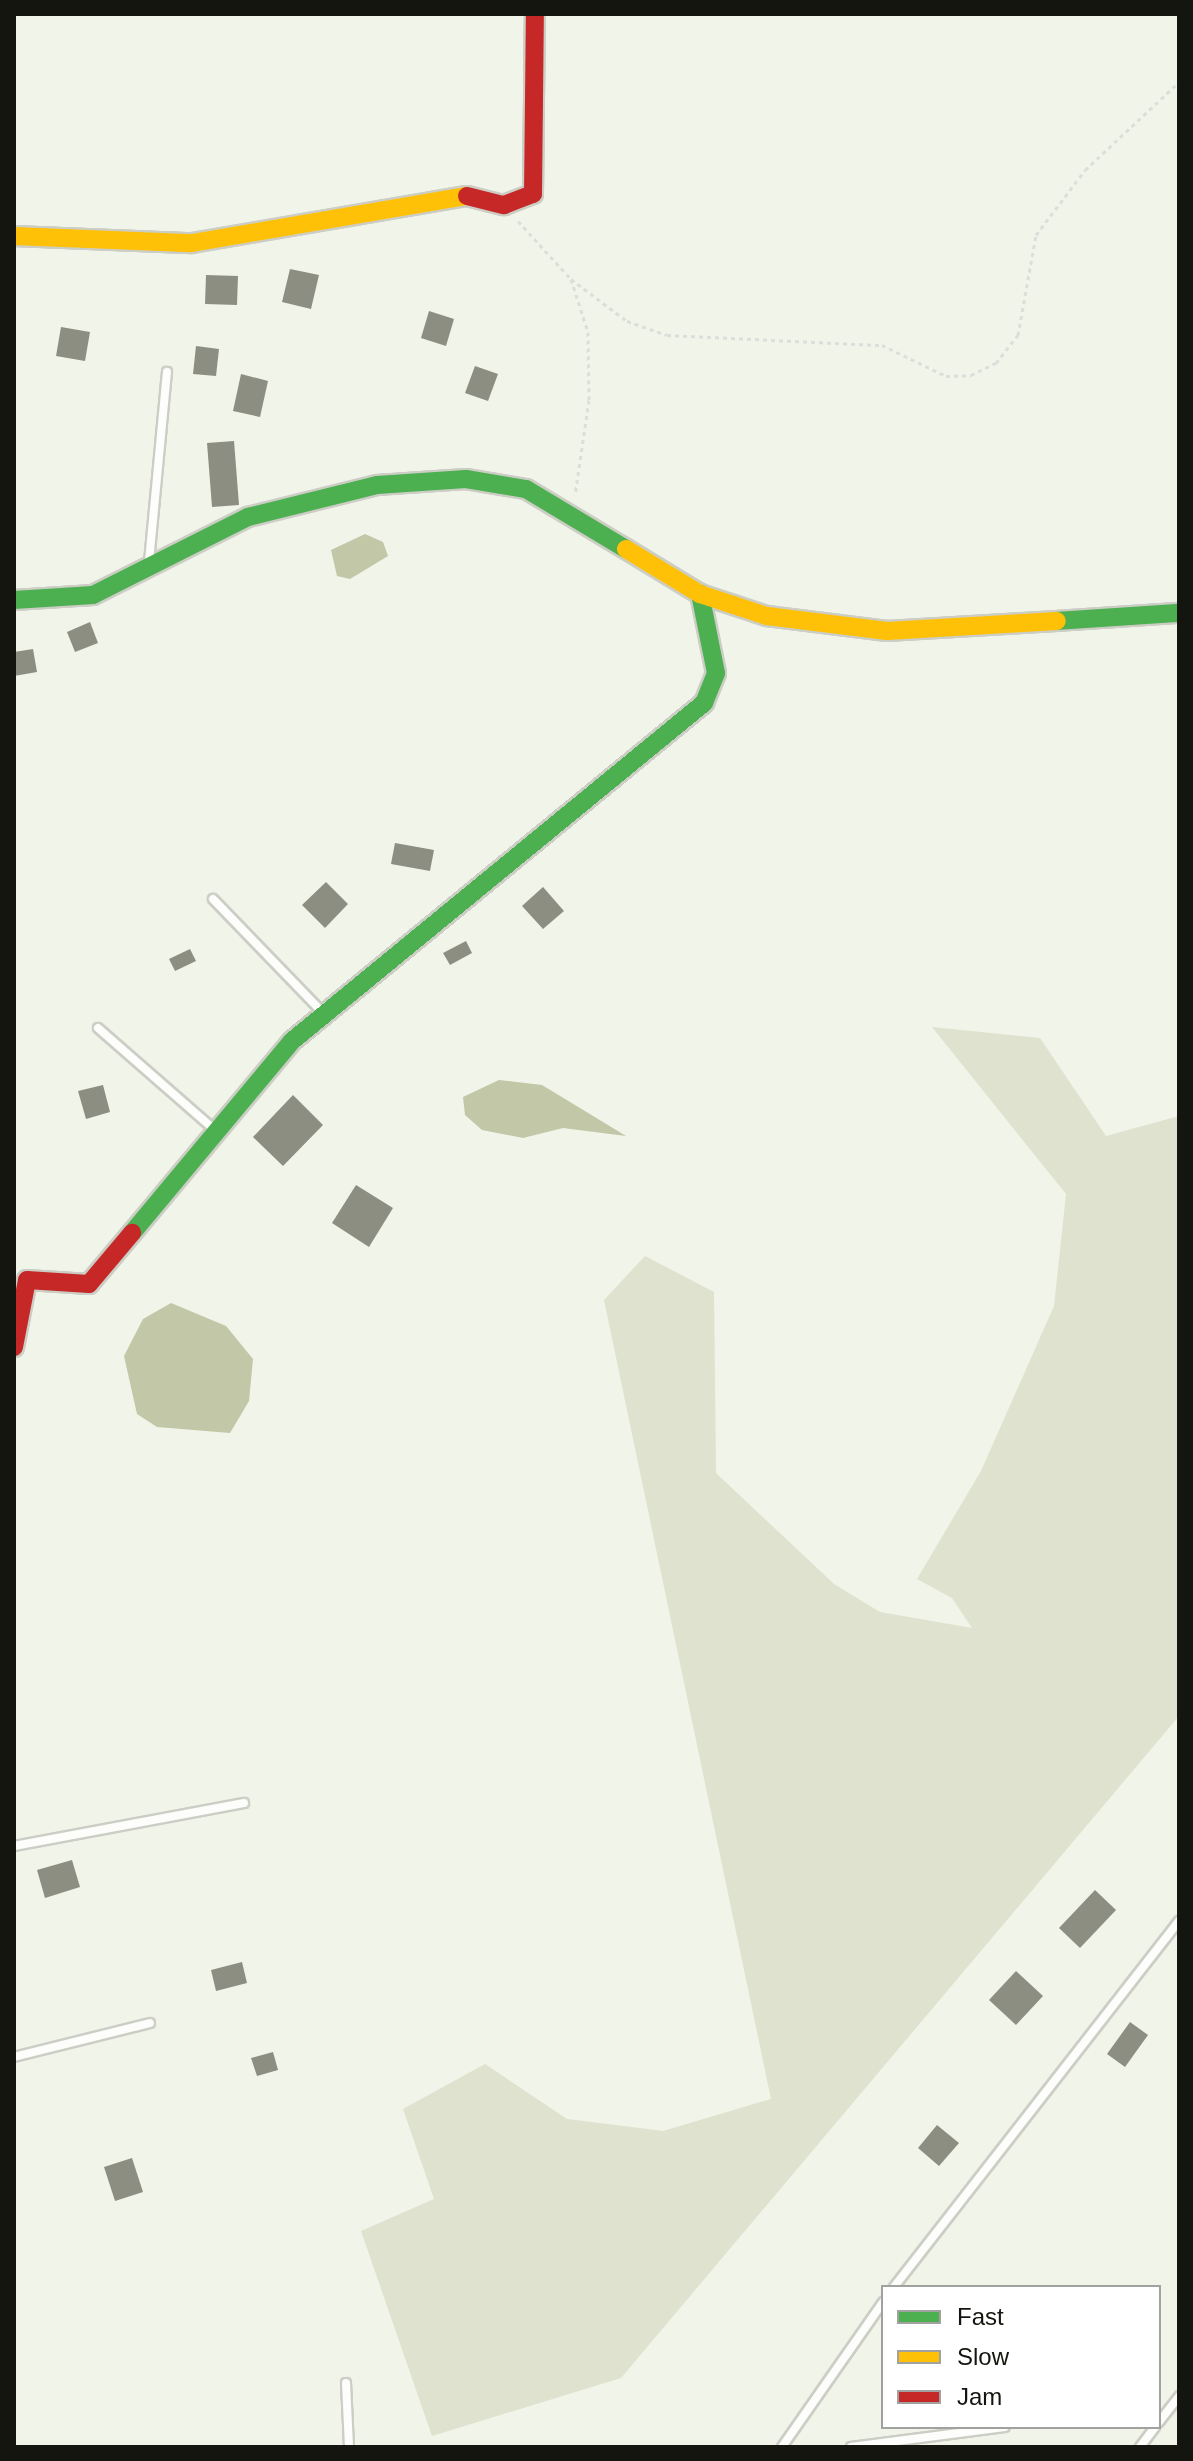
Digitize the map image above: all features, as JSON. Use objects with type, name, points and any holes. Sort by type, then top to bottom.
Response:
[{"type":"street","points":[[14,236],[192,243],[477,195],[504,205],[533,194],[535,14]]},
{"type":"street","points":[[14,600],[93,595],[248,517],[377,485],[501,483],[571,512],[700,594],[767,616],[887,631],[1179,613]]},
{"type":"street","points":[[14,1347],[20,1276],[89,1284],[292,1041],[704,703],[716,673],[700,594]]},
{"type":"lane","points":[[148,568],[167,372]]},
{"type":"lane","points":[[213,899],[325,1015]]},
{"type":"lane","points":[[98,1028],[215,1130]]},
{"type":"lane","points":[[14,1846],[244,1803]]},
{"type":"lane","points":[[896,2285],[1179,1921]]},
{"type":"lane","points":[[14,2057],[150,2023]]},
{"type":"lane","points":[[782,2447],[881,2305]]},
{"type":"lane","points":[[346,2383],[349,2447]]},
{"type":"lane","points":[[1161,2419],[1179,2396]]},
{"type":"lane","points":[[1161,2407],[1172,2405]]},
{"type":"lane","points":[[851,2447],[990,2429]]},
{"type":"lane","points":[[1140,2447],[1154,2429]]},
{"type":"path","points":[[504,205],[571,279],[627,321],[667,335],[882,345],[946,376],[971,375],[996,363],[1018,335],[1036,235],[1085,170],[1179,82]]},
{"type":"path","points":[[571,279],[588,332],[589,400],[571,512]]},
{"type":"shaded area","points":[[365,534],[383,542],[388,556],[350,579],[337,576],[331,550]]},
{"type":"shaded area","points":[[932,1027],[1040,1038],[1106,1136],[1179,1116],[1179,1716],[621,2378],[432,2436],[361,2231],[434,2199],[403,2109],[485,2064],[567,2119],[663,2131],[771,2099],[604,1300],[645,1256],[714,1292],[716,1473],[834,1584],[880,1612],[972,1628],[952,1598],[917,1579],[981,1471],[1054,1306],[1066,1194]]},
{"type":"shaded area","points":[[499,1080],[542,1085],[626,1136],[563,1128],[523,1138],[482,1130],[465,1115],[463,1097]]},
{"type":"shaded area","points":[[171,1303],[226,1326],[253,1359],[249,1401],[230,1433],[157,1427],[137,1414],[124,1356],[143,1319]]},
{"type":"building","points":[[290,269],[319,275],[311,309],[282,302]]},
{"type":"building","points":[[206,275],[238,276],[237,305],[205,304]]},
{"type":"building","points":[[429,311],[454,319],[446,346],[421,338]]},
{"type":"building","points":[[61,327],[90,332],[85,361],[56,356]]},
{"type":"building","points":[[196,346],[219,349],[216,376],[193,374]]},
{"type":"building","points":[[475,366],[498,374],[488,401],[465,393]]},
{"type":"building","points":[[241,374],[268,381],[260,417],[233,411]]},
{"type":"building","points":[[234,441],[239,505],[212,507],[207,443]]},
{"type":"building","points":[[90,622],[98,643],[75,652],[67,632]]},
{"type":"building","points":[[33,649],[37,672],[14,676],[14,652]]},
{"type":"building","points":[[395,843],[434,850],[430,871],[391,864]]},
{"type":"building","points":[[326,882],[348,904],[325,928],[302,905]]},
{"type":"building","points":[[543,887],[564,911],[543,929],[522,906]]},
{"type":"building","points":[[466,941],[472,953],[450,965],[443,953]]},
{"type":"building","points":[[190,949],[196,961],[175,971],[169,959]]},
{"type":"building","points":[[103,1085],[110,1112],[86,1119],[78,1091]]},
{"type":"building","points":[[293,1095],[323,1125],[283,1166],[253,1137]]},
{"type":"building","points":[[356,1185],[393,1208],[369,1247],[332,1223]]},
{"type":"building","points":[[72,1860],[80,1887],[45,1898],[37,1870]]},
{"type":"building","points":[[1095,1890],[1116,1910],[1080,1948],[1059,1928]]},
{"type":"building","points":[[242,1962],[247,1983],[216,1991],[211,1970]]},
{"type":"building","points":[[1016,1971],[1043,1996],[1016,2025],[989,2000]]},
{"type":"building","points":[[1130,2022],[1148,2035],[1125,2067],[1107,2054]]},
{"type":"building","points":[[273,2052],[278,2070],[257,2076],[251,2058]]},
{"type":"building","points":[[937,2125],[959,2143],[939,2166],[918,2148]]},
{"type":"building","points":[[132,2158],[143,2192],[115,2201],[104,2167]]},
{"type":"traffic: fast","points":[[14,600],[93,595],[248,517],[377,485],[466,479],[526,489],[626,549]]},
{"type":"traffic: fast","points":[[132,1233],[292,1041],[704,703],[716,673],[700,594]]},
{"type":"traffic: fast","points":[[1057,621],[1179,613]]},
{"type":"traffic: slow","points":[[14,236],[192,243],[467,196]]},
{"type":"traffic: slow","points":[[626,549],[700,594],[767,616],[887,631],[1057,621]]},
{"type":"traffic: jam","points":[[467,196],[504,205],[533,194],[535,14]]},
{"type":"traffic: jam","points":[[14,1347],[27,1280],[89,1284],[132,1233]]}]
